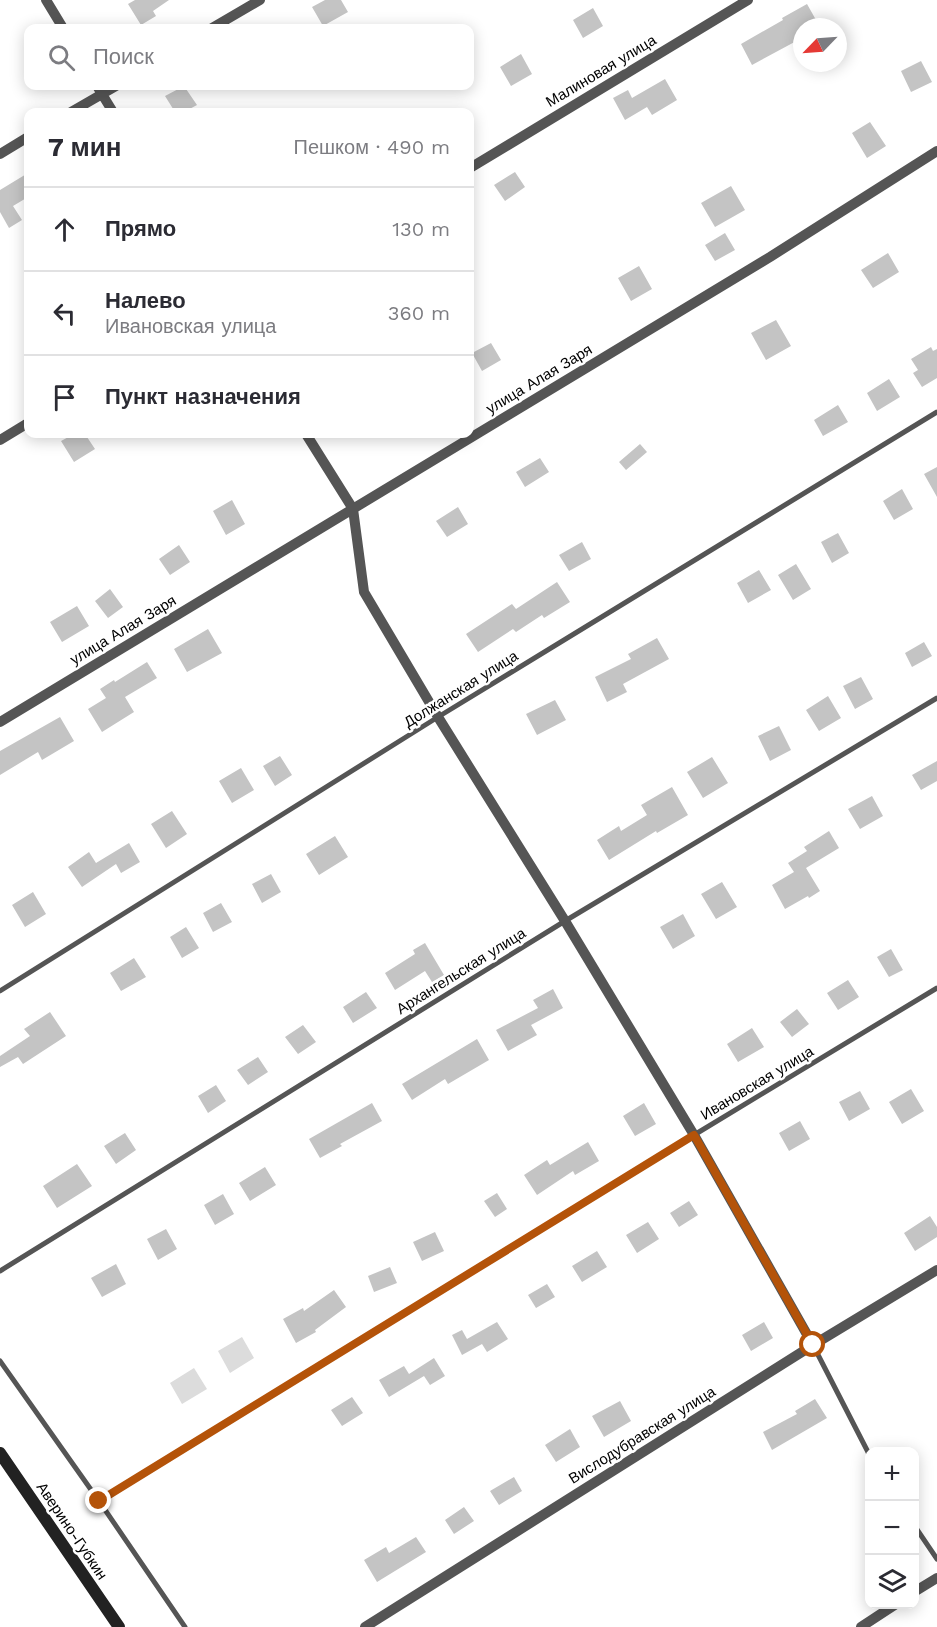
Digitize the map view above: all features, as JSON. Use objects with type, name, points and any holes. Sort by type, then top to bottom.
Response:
[{"type":"main road","name":"Аверино-Губкин","points":[[0,1453],[119,1627]]},
{"type":"street","points":[[46,0],[61,24]]},
{"type":"street","points":[[219,24],[260,0]]},
{"type":"street","name":"Малиновая улица","points":[[474,166],[748,0]]},
{"type":"street","points":[[76,108],[100,90],[111,108]]},
{"type":"street","points":[[0,154],[24,139]]},
{"type":"street","name":"улица Алая Заря","points":[[474,437],[770,257],[937,151]]},
{"type":"street","points":[[0,440],[24,425]]},
{"type":"street","points":[[308,438],[353,510],[364,592],[694,1135],[813,1345]]},
{"type":"street","name":"улица Алая Заря","points":[[0,722],[472,438]]},
{"type":"street","name":"Вислодубравская улица","points":[[365,1627],[813,1345],[937,1270]]},
{"type":"street","points":[[919,1589],[937,1578]]},
{"type":"street","points":[[861,1627],[890,1609]]},
{"type":"lane","name":"Должанская улица","points":[[0,991],[438,717],[937,411]]},
{"type":"lane","name":"Архангельская улица","points":[[0,1271],[565,921],[937,698]]},
{"type":"lane","name":"Ивановская улица","points":[[99,1501],[937,988]]},
{"type":"lane","points":[[813,1345],[865,1447]]},
{"type":"lane","points":[[0,1361],[185,1627]]},
{"type":"lane","points":[[919,1531],[937,1559]]},
{"type":"shaded area","points":[[242,1337],[254,1358],[230,1373],[218,1351]]},
{"type":"shaded area","points":[[194,1368],[207,1389],[182,1404],[170,1383]]},
{"type":"building","points":[[135,0],[169,0],[153,11],[156,16],[143,24],[140,24],[128,4]]},
{"type":"building","points":[[325,0],[341,0],[348,12],[327,24],[322,24],[312,7]]},
{"type":"building","points":[[807,4],[815,18],[793,18],[793,43],[752,65],[741,44],[783,20],[782,18]]},
{"type":"building","points":[[593,8],[603,26],[583,38],[573,20]]},
{"type":"building","points":[[521,54],[532,74],[511,86],[500,67]]},
{"type":"building","points":[[921,61],[932,82],[911,92],[901,71]]},
{"type":"building","points":[[665,79],[677,100],[652,115],[647,107],[625,120],[613,98],[628,90],[632,98]]},
{"type":"building","points":[[176,90],[187,90],[197,105],[191,108],[172,108],[165,96]]},
{"type":"building","points":[[870,122],[886,146],[867,158],[852,133]]},
{"type":"building","points":[[515,172],[525,187],[505,201],[494,185]]},
{"type":"building","points":[[24,175],[24,199],[13,206],[22,220],[9,228],[0,212],[0,190]]},
{"type":"building","points":[[731,186],[745,210],[715,227],[701,203]]},
{"type":"building","points":[[725,233],[735,250],[715,261],[705,245]]},
{"type":"building","points":[[888,253],[899,272],[873,288],[861,270]]},
{"type":"building","points":[[639,266],[652,289],[631,301],[618,278]]},
{"type":"building","points":[[776,320],[791,346],[766,360],[751,333]]},
{"type":"building","points":[[491,343],[501,360],[482,371],[474,357],[474,352]]},
{"type":"building","points":[[931,347],[933,351],[937,349],[937,378],[922,387],[913,373],[918,370],[911,359]]},
{"type":"building","points":[[889,379],[900,397],[877,411],[867,393]]},
{"type":"building","points":[[838,405],[848,422],[823,436],[814,420]]},
{"type":"building","points":[[67,438],[88,438],[95,449],[74,462],[61,441]]},
{"type":"building","points":[[640,444],[647,452],[626,470],[619,462]]},
{"type":"building","points":[[540,458],[549,472],[525,487],[516,472]]},
{"type":"building","points":[[937,467],[937,497],[924,474]]},
{"type":"building","points":[[902,489],[913,509],[894,520],[883,501]]},
{"type":"building","points":[[232,500],[245,524],[226,535],[213,511]]},
{"type":"building","points":[[458,507],[468,524],[447,537],[436,521]]},
{"type":"building","points":[[838,533],[849,553],[832,563],[821,542]]},
{"type":"building","points":[[582,542],[591,559],[569,571],[559,555]]},
{"type":"building","points":[[179,545],[190,562],[170,575],[159,559]]},
{"type":"building","points":[[796,564],[811,589],[793,600],[778,575]]},
{"type":"building","points":[[759,570],[771,590],[748,603],[737,583]]},
{"type":"building","points":[[557,582],[570,602],[544,618],[542,615],[516,632],[513,629],[478,652],[466,634],[512,604],[516,609]]},
{"type":"building","points":[[110,589],[123,607],[108,618],[95,601]]},
{"type":"building","points":[[77,606],[89,626],[62,642],[50,622]]},
{"type":"building","points":[[208,629],[222,653],[187,672],[174,649]]},
{"type":"building","points":[[657,638],[669,659],[623,684],[627,692],[607,702],[595,677],[631,659],[628,654]]},
{"type":"building","points":[[924,642],[932,656],[912,667],[905,653]]},
{"type":"building","points":[[147,662],[157,678],[125,697],[134,712],[102,732],[88,709],[106,698],[100,689]]},
{"type":"building","points":[[861,677],[873,699],[855,709],[843,686]]},
{"type":"building","points":[[828,696],[841,718],[819,731],[806,710]]},
{"type":"building","points":[[555,700],[566,720],[537,735],[526,714]]},
{"type":"building","points":[[60,717],[74,741],[42,760],[38,752],[0,775],[0,751]]},
{"type":"building","points":[[779,726],[791,750],[770,761],[758,736]]},
{"type":"building","points":[[280,756],[292,775],[275,786],[263,766]]},
{"type":"building","points":[[712,757],[728,783],[703,798],[687,772]]},
{"type":"building","points":[[937,761],[937,781],[921,790],[912,775]]},
{"type":"building","points":[[241,768],[254,790],[232,803],[219,781]]},
{"type":"building","points":[[672,787],[688,815],[657,833],[656,831],[609,860],[597,840],[619,826],[621,831],[647,815],[641,805]]},
{"type":"building","points":[[872,796],[883,816],[860,829],[848,809]]},
{"type":"building","points":[[172,811],[187,834],[166,848],[151,824]]},
{"type":"building","points":[[829,831],[839,848],[806,868],[820,891],[785,909],[772,885],[794,872],[788,863],[807,851],[804,847]]},
{"type":"building","points":[[335,836],[348,857],[319,875],[306,854]]},
{"type":"building","points":[[129,843],[140,862],[121,873],[116,864],[82,887],[68,867],[89,852],[96,863]]},
{"type":"building","points":[[271,874],[281,892],[262,903],[252,884]]},
{"type":"building","points":[[722,882],[737,907],[716,919],[701,894]]},
{"type":"building","points":[[33,892],[46,914],[25,927],[12,905]]},
{"type":"building","points":[[221,903],[232,922],[213,932],[203,913]]},
{"type":"building","points":[[683,914],[695,936],[673,949],[660,927]]},
{"type":"building","points":[[186,927],[199,948],[182,958],[170,937]]},
{"type":"building","points":[[425,943],[444,975],[432,982],[425,971],[395,990],[385,973],[415,954],[413,950]]},
{"type":"building","points":[[891,949],[903,970],[889,977],[877,957]]},
{"type":"building","points":[[134,958],[146,977],[121,991],[110,973]]},
{"type":"building","points":[[848,980],[859,997],[838,1010],[827,993]]},
{"type":"building","points":[[553,989],[563,1008],[531,1025],[537,1035],[508,1051],[496,1030],[538,1008],[533,1000]]},
{"type":"building","points":[[366,992],[377,1008],[353,1023],[343,1007]]},
{"type":"building","points":[[797,1009],[809,1024],[792,1037],[780,1022]]},
{"type":"building","points":[[50,1012],[66,1036],[23,1064],[18,1057],[0,1067],[0,1056],[30,1036],[24,1029]]},
{"type":"building","points":[[303,1025],[316,1042],[298,1054],[285,1037]]},
{"type":"building","points":[[752,1028],[764,1047],[738,1062],[727,1044]]},
{"type":"building","points":[[477,1039],[489,1060],[448,1084],[445,1079],[412,1100],[402,1084]]},
{"type":"building","points":[[258,1057],[268,1072],[248,1085],[237,1070]]},
{"type":"building","points":[[216,1085],[226,1101],[208,1113],[198,1096]]},
{"type":"building","points":[[911,1089],[924,1111],[902,1124],[889,1102]]},
{"type":"building","points":[[860,1091],[870,1109],[849,1121],[839,1102]]},
{"type":"building","points":[[372,1103],[382,1121],[320,1158],[309,1139]]},
{"type":"building","points":[[644,1103],[656,1124],[635,1136],[623,1116]]},
{"type":"building","points":[[800,1121],[810,1139],[789,1151],[779,1133]]},
{"type":"building","points":[[125,1133],[136,1150],[116,1164],[104,1146]]},
{"type":"building","points":[[588,1142],[599,1161],[575,1175],[573,1171],[537,1195],[524,1175],[547,1160],[550,1165]]},
{"type":"building","points":[[77,1164],[92,1186],[57,1208],[43,1186]]},
{"type":"building","points":[[265,1167],[276,1185],[250,1201],[239,1183]]},
{"type":"building","points":[[497,1193],[507,1209],[495,1217],[484,1201]]},
{"type":"building","points":[[223,1194],[234,1214],[215,1225],[204,1205]]},
{"type":"building","points":[[689,1201],[698,1215],[679,1227],[670,1213]]},
{"type":"building","points":[[930,1216],[937,1227],[937,1237],[915,1251],[904,1233]]},
{"type":"building","points":[[648,1222],[659,1239],[637,1253],[626,1235]]},
{"type":"building","points":[[166,1229],[177,1249],[158,1260],[147,1239]]},
{"type":"building","points":[[435,1232],[444,1251],[422,1261],[413,1242]]},
{"type":"building","points":[[597,1251],[607,1267],[582,1282],[572,1266]]},
{"type":"building","points":[[116,1264],[126,1284],[102,1297],[91,1278]]},
{"type":"building","points":[[390,1267],[397,1283],[374,1292],[368,1276]]},
{"type":"building","points":[[547,1284],[555,1297],[536,1308],[528,1295]]},
{"type":"building","points":[[334,1290],[346,1307],[315,1330],[316,1332],[296,1343],[283,1319],[303,1308],[304,1311]]},
{"type":"building","points":[[497,1322],[508,1339],[487,1352],[482,1344],[462,1355],[452,1335],[462,1330],[467,1339]]},
{"type":"building","points":[[764,1322],[773,1338],[751,1351],[742,1335]]},
{"type":"building","points":[[434,1358],[445,1376],[430,1385],[424,1376],[389,1397],[379,1380],[404,1366],[409,1374]]},
{"type":"building","points":[[352,1397],[363,1413],[342,1426],[331,1410]]},
{"type":"building","points":[[815,1399],[827,1418],[772,1450],[763,1432],[797,1414],[795,1411]]},
{"type":"building","points":[[620,1401],[631,1421],[604,1437],[592,1416]]},
{"type":"building","points":[[570,1429],[580,1447],[556,1462],[545,1445]]},
{"type":"building","points":[[514,1477],[522,1491],[499,1505],[490,1491]]},
{"type":"building","points":[[464,1507],[474,1521],[454,1534],[445,1520]]},
{"type":"building","points":[[416,1537],[426,1552],[377,1582],[364,1560],[386,1547],[389,1553]]},
{"type":"route","points":[[99,1501],[694,1135],[813,1345]]}]
